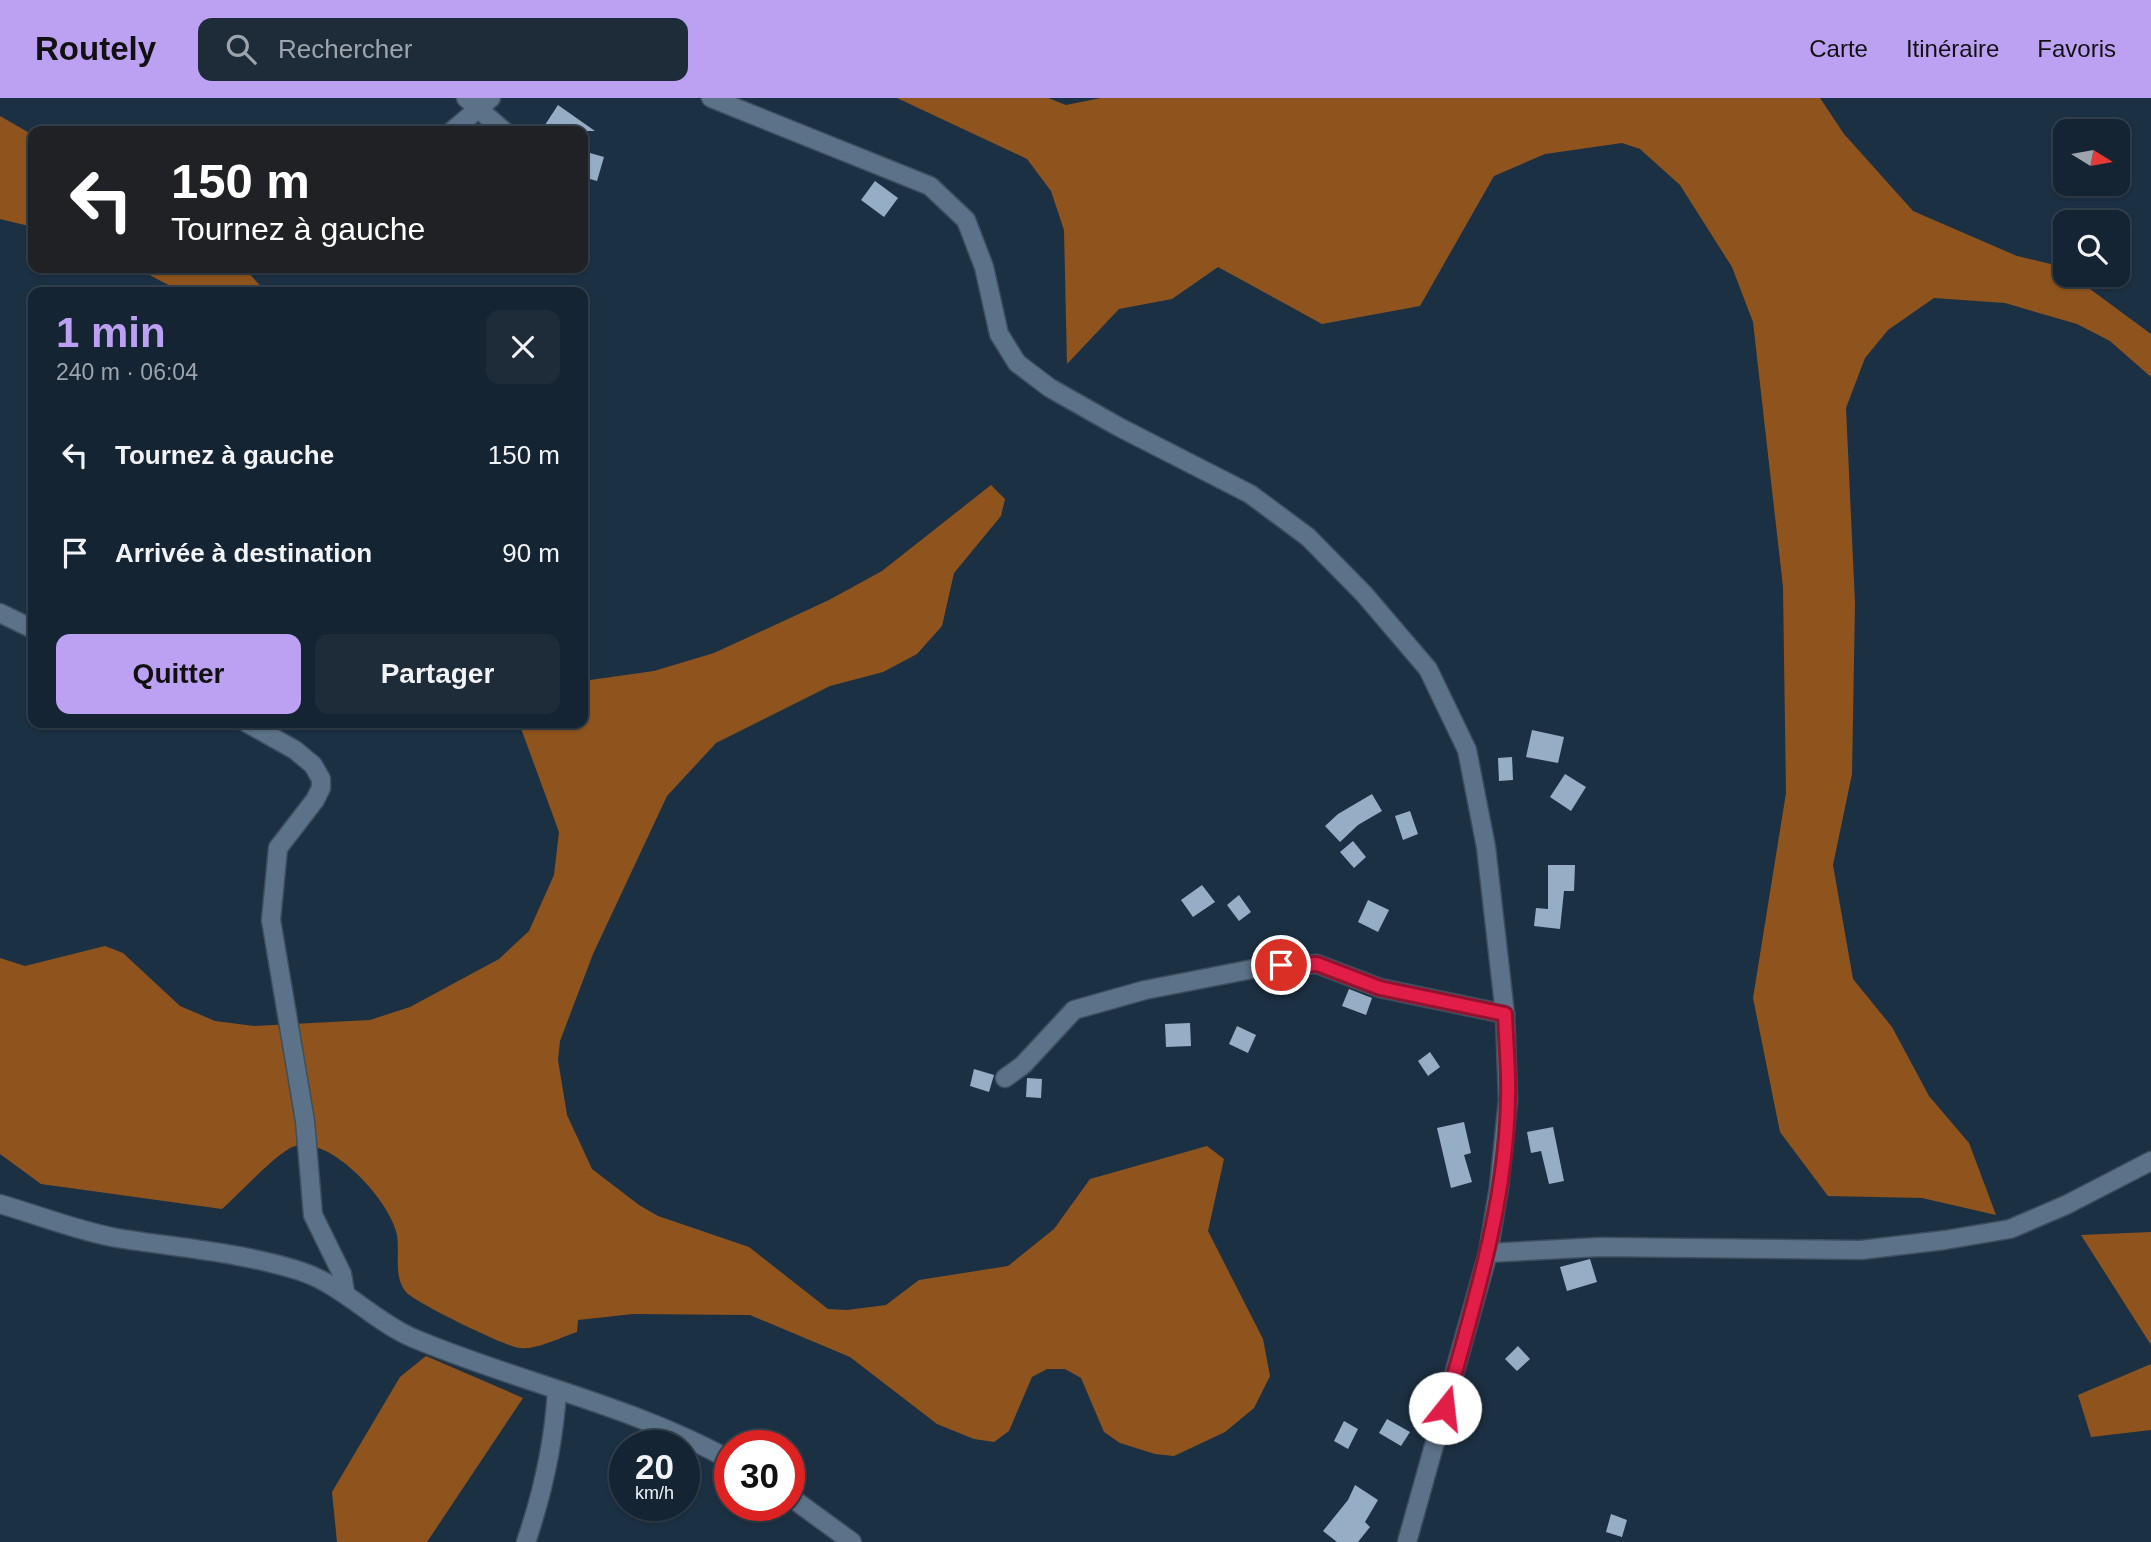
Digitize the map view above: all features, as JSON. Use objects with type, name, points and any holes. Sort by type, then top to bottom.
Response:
[{"type":"street","points":[[712,98],[930,186],[966,220],[984,267],[999,334],[1017,363],[1050,388],[1119,428],[1250,494],[1308,537],[1364,594],[1428,669],[1467,750],[1486,847],[1505,1014],[1508,1100],[1499,1187],[1488,1253],[1407,1542]]},
{"type":"street","points":[[457,126],[479,102],[500,126]]},
{"type":"street","points":[[0,613],[28,627]]},
{"type":"street","points":[[256,728],[295,750],[313,765],[321,779],[321,788],[315,800],[278,848],[271,920],[305,1121],[313,1215],[342,1275],[345,1292]]},
{"type":"street","points":[[1005,1078],[1023,1065],[1074,1010],[1145,990],[1258,968],[1317,964],[1380,988],[1505,1014]]},
{"type":"street","points":[[1488,1253],[1600,1247],[1861,1250],[1945,1240],[2010,1229],[2066,1205],[2151,1161]]},
{"type":"street","points":[[0,1204],[115,1237],[223,1251],[299,1271],[345,1292],[374,1316],[412,1337],[646,1422],[714,1453]]},
{"type":"street","points":[[526,1542],[543,1492],[555,1425],[556,1390]]},
{"type":"street","points":[[805,1508],[852,1542]]},
{"type":"shaded area","points":[[897,98],[1048,98],[1066,105],[1101,98],[1820,98],[1844,134],[1913,211],[2017,256],[2053,265],[2053,287],[2087,287],[2151,334],[2151,377],[2110,341],[2077,324],[2005,303],[1934,298],[1888,330],[1865,358],[1846,408],[1855,603],[1852,774],[1833,865],[1853,979],[1892,1027],[1929,1096],[1969,1143],[1996,1215],[1922,1198],[1828,1196],[1780,1132],[1753,998],[1786,793],[1783,587],[1753,322],[1732,267],[1680,185],[1640,149],[1622,143],[1545,154],[1494,176],[1420,306],[1322,324],[1218,267],[1172,299],[1119,309],[1067,364],[1064,230],[1051,191],[1027,159]]},
{"type":"shaded area","points":[[0,116],[28,132],[28,226],[0,219]]},
{"type":"shaded area","points":[[146,273],[249,273],[261,287],[172,287]]},
{"type":"shaded area","points":[[991,485],[1005,499],[1001,516],[954,573],[942,626],[917,654],[883,672],[830,686],[716,743],[667,796],[593,954],[560,1041],[558,1060],[567,1115],[592,1169],[639,1205],[658,1216],[749,1247],[828,1309],[847,1310],[886,1305],[919,1280],[1008,1266],[1054,1229],[1090,1179],[1207,1146],[1224,1159],[1208,1231],[1263,1339],[1270,1376],[1254,1408],[1225,1432],[1174,1456],[1155,1454],[1120,1443],[1104,1432],[1081,1378],[1065,1369],[1047,1369],[1032,1377],[1009,1431],[994,1442],[974,1439],[937,1424],[850,1357],[750,1315],[633,1314],[578,1320],[577,1332],[549,1343],[527,1348],[511,1346],[442,1314],[406,1292],[398,1272],[397,1235],[383,1205],[356,1172],[322,1149],[305,1145],[282,1153],[222,1209],[41,1184],[0,1154],[0,958],[25,966],[105,946],[123,953],[180,1006],[215,1021],[254,1026],[370,1020],[410,1007],[499,959],[529,931],[554,875],[559,832],[521,728],[588,728],[588,678],[590,680],[654,671],[714,653],[829,600],[882,571]]},
{"type":"shaded area","points":[[2151,1232],[2151,1345],[2081,1235]]},
{"type":"shaded area","points":[[426,1356],[523,1398],[427,1542],[337,1542],[332,1492],[400,1377]]},
{"type":"shaded area","points":[[2151,1364],[2151,1430],[2091,1437],[2078,1395]]},
{"type":"building","points":[[558,105],[588,126],[544,126]]},
{"type":"building","points":[[588,152],[604,157],[597,181],[588,178]]},
{"type":"building","points":[[875,181],[898,198],[884,217],[861,200]]},
{"type":"building","points":[[1532,730],[1564,737],[1558,763],[1526,757]]},
{"type":"building","points":[[1512,757],[1513,780],[1499,781],[1498,758]]},
{"type":"building","points":[[1565,774],[1586,787],[1571,811],[1550,797]]},
{"type":"building","points":[[1372,794],[1382,811],[1358,825],[1340,842],[1325,826],[1338,814]]},
{"type":"building","points":[[1410,811],[1418,834],[1403,840],[1395,816]]},
{"type":"building","points":[[1353,841],[1366,857],[1354,868],[1340,852]]},
{"type":"building","points":[[1548,865],[1575,865],[1574,891],[1564,891],[1560,929],[1534,926],[1536,908],[1548,909]]},
{"type":"building","points":[[1202,885],[1215,902],[1193,917],[1181,900]]},
{"type":"building","points":[[1239,895],[1251,912],[1239,921],[1227,905]]},
{"type":"building","points":[[1368,900],[1389,910],[1378,932],[1358,922]]},
{"type":"building","points":[[1349,989],[1372,998],[1366,1015],[1342,1006]]},
{"type":"building","points":[[1190,1023],[1191,1046],[1166,1047],[1165,1024]]},
{"type":"building","points":[[1237,1026],[1256,1035],[1248,1053],[1229,1044]]},
{"type":"building","points":[[1430,1052],[1440,1067],[1428,1076],[1418,1061]]},
{"type":"building","points":[[974,1069],[994,1075],[989,1092],[970,1086]]},
{"type":"building","points":[[1027,1078],[1042,1079],[1041,1098],[1026,1097]]},
{"type":"building","points":[[1464,1122],[1471,1153],[1464,1155],[1472,1182],[1451,1188],[1437,1128]]},
{"type":"building","points":[[1553,1127],[1564,1181],[1549,1184],[1541,1151],[1531,1153],[1527,1132]]},
{"type":"building","points":[[1590,1259],[1597,1282],[1567,1291],[1560,1267]]},
{"type":"building","points":[[1518,1346],[1530,1359],[1517,1371],[1505,1359]]},
{"type":"building","points":[[1387,1419],[1410,1432],[1401,1446],[1379,1433]]},
{"type":"building","points":[[1344,1421],[1358,1429],[1348,1449],[1334,1441]]},
{"type":"building","points":[[1355,1485],[1378,1500],[1365,1522],[1370,1527],[1358,1542],[1337,1542],[1323,1531],[1348,1500]]},
{"type":"building","points":[[1611,1514],[1627,1520],[1622,1537],[1606,1532]]},
{"type":"route","points":[[1281,965],[1317,964],[1380,988],[1505,1014],[1508,1100],[1499,1187],[1488,1253],[1445,1408]]}]
